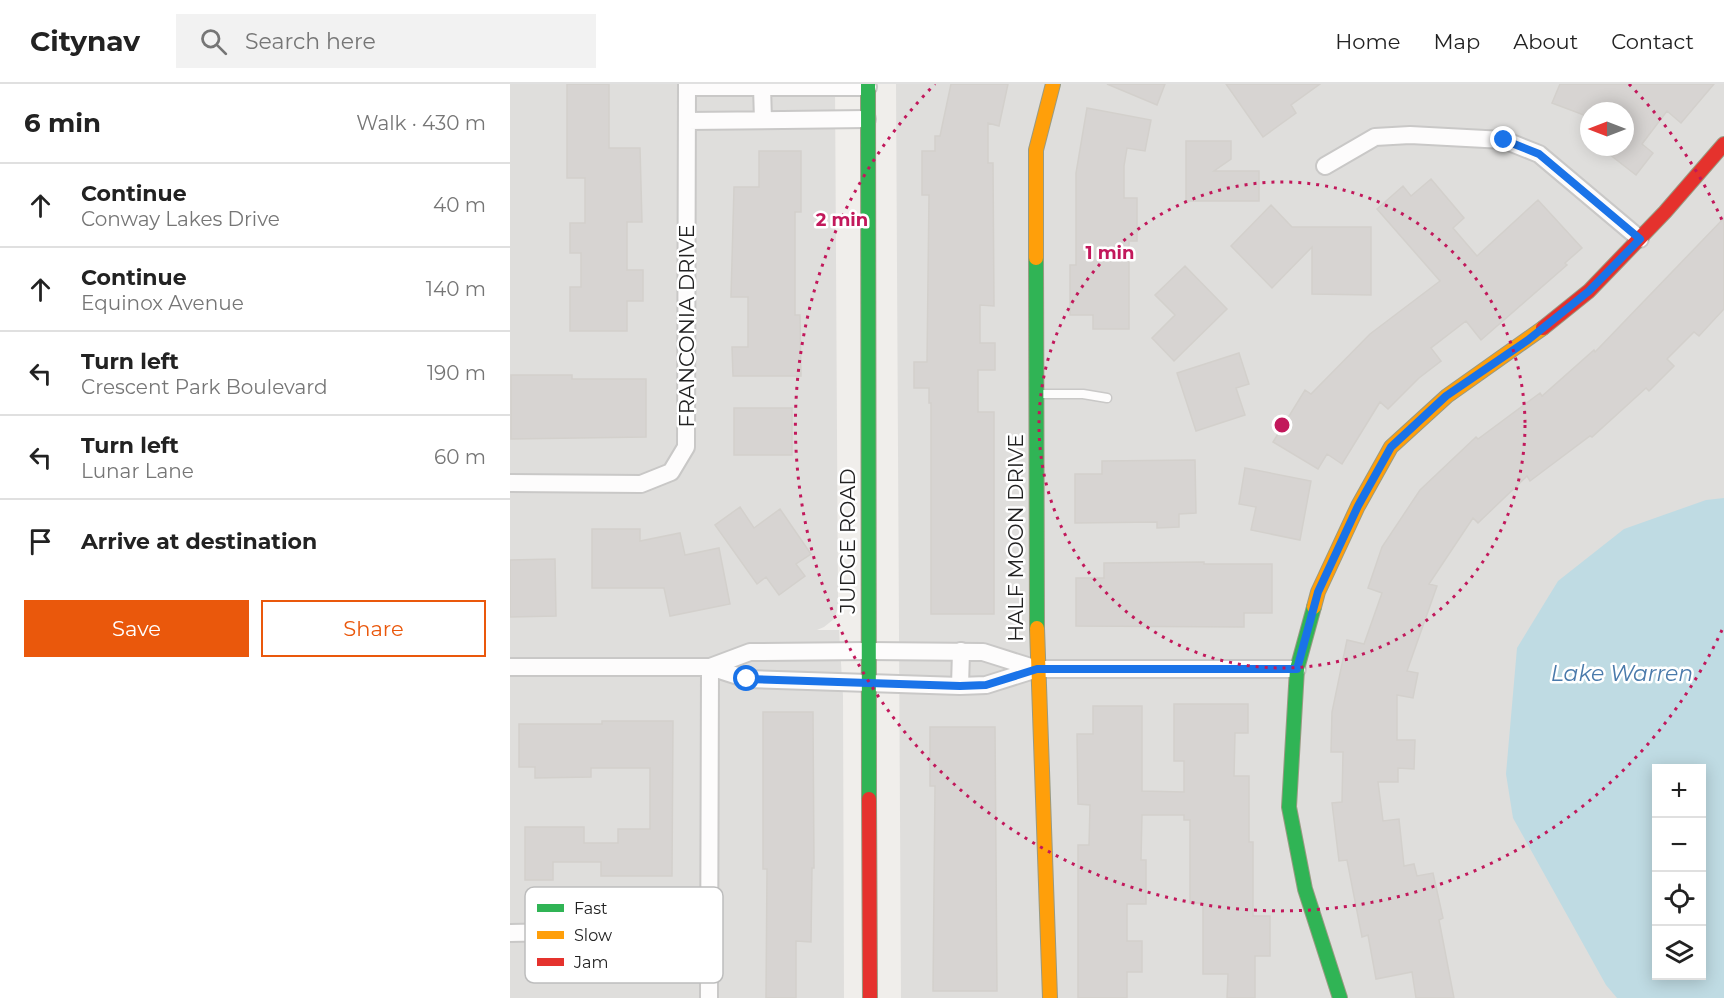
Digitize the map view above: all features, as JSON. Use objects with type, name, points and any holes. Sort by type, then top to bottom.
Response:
[{"type":"street","name":"HALF MOON DRIVE","points":[[1050,998],[1037,669],[1036,150],[1053,84]]},
{"type":"street","name":"FRANCONIA DRIVE","points":[[510,483],[641,484],[671,472],[686,447],[687,85],[762,87],[868,85]]},
{"type":"street","name":"JUDGE ROAD","points":[[868,85],[870,998]]},
{"type":"street","points":[[762,87],[763,120]]},
{"type":"street","points":[[687,121],[867,119]]},
{"type":"street","points":[[1325,166],[1376,137],[1410,135],[1504,140],[1539,154],[1640,239]]},
{"type":"street","points":[[1340,998],[1305,889],[1289,807],[1297,669],[1318,592],[1358,506],[1391,447],[1446,396],[1528,340],[1589,291],[1640,239],[1724,144]]},
{"type":"street","points":[[960,651],[960,686]]},
{"type":"street","points":[[710,667],[750,652],[960,651],[983,652],[1037,669]]},
{"type":"street","points":[[510,667],[710,667],[747,679],[960,686],[986,685],[1037,669],[1297,669]]},
{"type":"street","points":[[709,887],[710,667]]},
{"type":"street","points":[[510,933],[525,933]]},
{"type":"lane","points":[[1036,394],[1083,394],[1107,398]]},
{"type":"shaded area","points":[[510,84],[835,84],[838,608],[834,619],[817,630],[839,630],[843,696],[844,998],[510,998]]},
{"type":"shaded area","points":[[896,84],[1724,84],[1724,998],[901,998]]},
{"type":"water","name":"Lake Warren","points":[[1724,498],[1724,998],[1617,998],[1606,985],[1513,818],[1506,774],[1517,648],[1558,581],[1624,529],[1706,500]]},
{"type":"building","points":[[567,84],[609,84],[609,148],[640,148],[642,222],[627,222],[627,270],[643,270],[643,301],[627,301],[627,331],[570,331],[570,287],[581,287],[581,253],[570,253],[570,223],[585,223],[585,178],[567,178]]},
{"type":"building","points":[[951,84],[1008,84],[999,126],[988,123],[988,163],[993,163],[994,306],[980,305],[980,343],[995,343],[995,370],[978,370],[978,412],[994,412],[994,614],[931,614],[931,403],[929,403],[929,388],[914,388],[914,362],[927,362],[929,195],[922,195],[922,151],[935,151],[935,136],[940,136]]},
{"type":"building","points":[[1107,84],[1165,84],[1157,105]]},
{"type":"building","points":[[1226,84],[1320,84],[1291,105],[1296,113],[1263,137]]},
{"type":"building","points":[[1560,84],[1714,84],[1681,123],[1667,111],[1642,144],[1653,153],[1636,175],[1612,156],[1634,156],[1634,102],[1580,102],[1580,114],[1552,103]]},
{"type":"building","points":[[1087,108],[1151,120],[1145,151],[1127,148],[1124,166],[1124,198],[1137,198],[1137,241],[1129,241],[1129,329],[1093,329],[1093,315],[1070,315],[1070,265],[1076,265],[1076,173]]},
{"type":"building","points":[[1186,141],[1231,141],[1231,159],[1214,171],[1259,171],[1259,201],[1186,201]]},
{"type":"building","points":[[759,151],[801,151],[801,212],[795,212],[795,315],[800,315],[801,376],[733,376],[732,347],[748,347],[748,297],[731,297],[734,187],[759,187]]},
{"type":"building","points":[[1431,179],[1464,218],[1453,228],[1477,256],[1538,200],[1582,248],[1565,263],[1567,265],[1481,340],[1466,321],[1431,348],[1441,361],[1419,378],[1388,409],[1380,402],[1342,464],[1327,454],[1318,469],[1273,442],[1305,390],[1311,394],[1370,334],[1440,281],[1377,209],[1403,186],[1411,196]]},
{"type":"building","points":[[1271,205],[1292,227],[1371,227],[1371,295],[1312,294],[1312,247],[1272,288],[1231,246]]},
{"type":"building","points":[[1724,218],[1724,309],[1699,336],[1694,332],[1667,359],[1674,366],[1649,391],[1646,388],[1592,437],[1590,436],[1530,481],[1527,476],[1478,523],[1473,518],[1429,584],[1437,586],[1407,671],[1418,673],[1413,698],[1397,695],[1397,740],[1415,740],[1414,769],[1398,768],[1398,782],[1378,782],[1383,821],[1399,819],[1404,866],[1414,864],[1417,876],[1433,873],[1443,918],[1439,920],[1454,998],[1416,998],[1412,972],[1376,979],[1368,935],[1362,937],[1347,860],[1339,861],[1332,803],[1342,802],[1343,752],[1331,752],[1332,712],[1347,640],[1364,644],[1382,593],[1368,588],[1382,547],[1420,490],[1476,437],[1478,439],[1540,393],[1542,396],[1594,350],[1595,352]]},
{"type":"building","points":[[1185,266],[1227,309],[1174,361],[1152,338],[1175,315],[1155,295]]},
{"type":"building","points":[[1239,353],[1249,384],[1236,388],[1245,415],[1196,431],[1177,373]]},
{"type":"building","points":[[511,375],[572,375],[572,379],[646,379],[646,437],[511,439]]},
{"type":"building","points":[[734,408],[792,408],[792,455],[734,455]]},
{"type":"building","points":[[1195,460],[1196,513],[1179,514],[1179,527],[1157,528],[1157,522],[1075,523],[1075,474],[1102,474],[1102,461]]},
{"type":"building","points":[[1245,468],[1311,481],[1300,540],[1251,530],[1256,507],[1239,504]]},
{"type":"building","points":[[740,507],[754,528],[780,509],[811,554],[796,564],[805,576],[779,595],[766,577],[757,584],[715,525]]},
{"type":"building","points":[[592,529],[640,529],[640,541],[680,533],[685,555],[719,548],[730,604],[670,616],[664,588],[592,588]]},
{"type":"building","points":[[555,559],[556,616],[510,617],[510,560]]},
{"type":"building","points":[[1204,562],[1204,564],[1272,564],[1272,613],[1244,613],[1244,627],[1076,626],[1076,578],[1104,578],[1104,563]]},
{"type":"building","points":[[1174,704],[1248,704],[1248,733],[1235,733],[1234,776],[1249,776],[1249,842],[1253,842],[1253,916],[1270,916],[1270,956],[1255,956],[1255,998],[1227,998],[1228,974],[1203,974],[1203,903],[1190,903],[1190,820],[1184,820],[1184,815],[1142,815],[1141,860],[1146,860],[1146,904],[1127,904],[1127,941],[1142,941],[1142,972],[1127,972],[1127,998],[1078,998],[1078,845],[1089,845],[1090,805],[1078,804],[1077,734],[1093,734],[1093,706],[1142,706],[1142,791],[1184,792],[1184,761],[1174,761]]},
{"type":"building","points":[[763,712],[813,712],[814,868],[812,868],[811,942],[796,941],[796,998],[766,998],[767,869],[763,869]]},
{"type":"building","points":[[602,721],[673,721],[672,876],[601,876],[601,862],[553,862],[553,880],[525,880],[525,827],[584,827],[584,843],[618,843],[618,829],[650,829],[650,768],[591,768],[591,777],[535,778],[535,767],[519,767],[519,724],[602,724]]},
{"type":"building","points":[[930,727],[995,727],[997,991],[933,991],[935,786],[930,786]]},
{"type":"traffic: fast","points":[[868,84],[869,799]]},
{"type":"traffic: fast","points":[[1036,258],[1037,628]]},
{"type":"traffic: fast","points":[[1314,607],[1297,669],[1289,807],[1305,889],[1340,998]]},
{"type":"traffic: slow","points":[[1036,258],[1036,150],[1053,84]]},
{"type":"traffic: slow","points":[[1314,607],[1318,592],[1358,506],[1391,447],[1447,396],[1543,328]]},
{"type":"traffic: slow","points":[[1037,628],[1050,998]]},
{"type":"traffic: jam","points":[[1543,328],[1589,291],[1665,212],[1724,144]]},
{"type":"traffic: jam","points":[[869,799],[870,998]]},
{"type":"route","points":[[747,679],[960,686],[986,685],[1037,669],[1297,669],[1318,592],[1358,506],[1391,447],[1446,396],[1528,340],[1589,291],[1640,239],[1539,154],[1504,140]]}]
